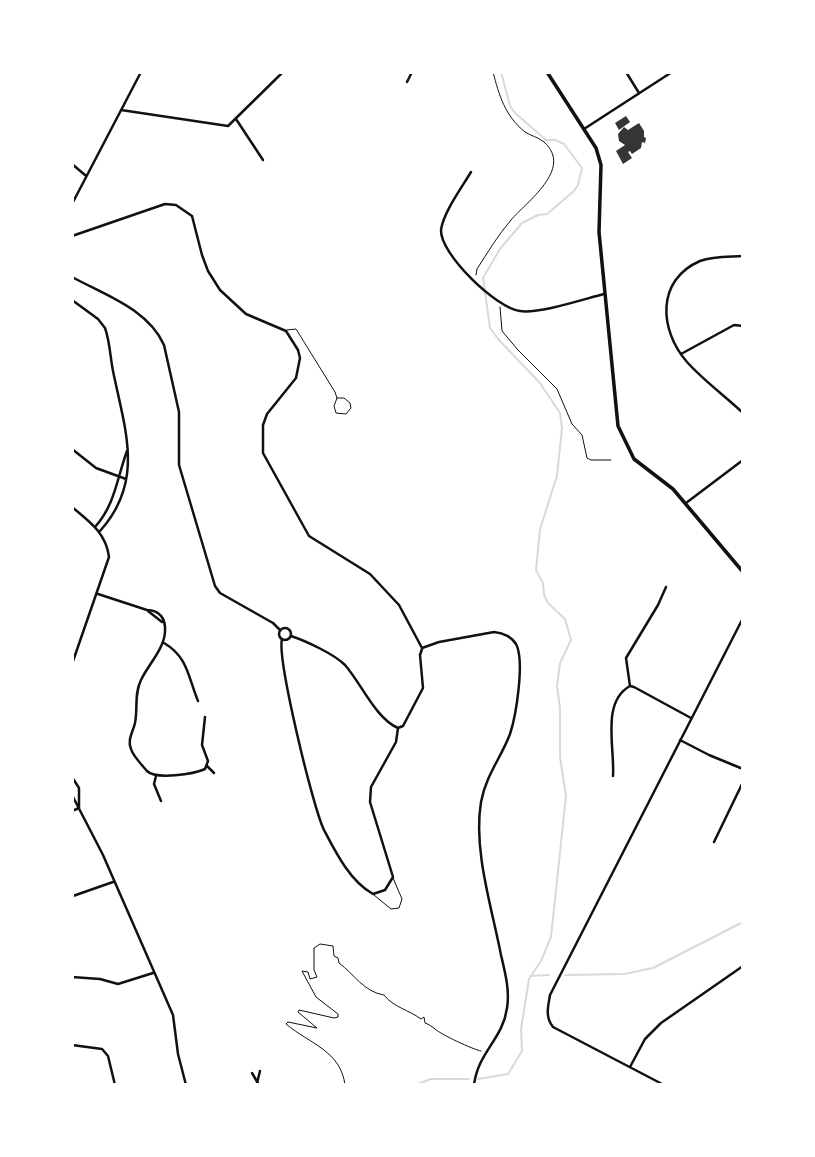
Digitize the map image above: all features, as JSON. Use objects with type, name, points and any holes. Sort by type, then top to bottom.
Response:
[{"type":"main road","points":[[547,72],[596,148],[601,165],[599,232],[618,426],[634,459],[666,482],[743,572]]},
{"type":"street","points":[[72,204],[141,72]]},
{"type":"street","points":[[121,110],[228,125],[283,72]]},
{"type":"street","points":[[407,82],[412,72]]},
{"type":"street","points":[[626,72],[639,93]]},
{"type":"street","points":[[584,129],[672,72]]},
{"type":"street","points":[[236,119],[263,160]]},
{"type":"street","points":[[72,164],[86,176]]},
{"type":"street","points":[[471,173],[443,220],[442,240],[450,255],[503,306],[521,312],[604,294]]},
{"type":"street","points":[[72,236],[157,206],[176,205],[194,219],[202,256],[220,290],[246,314],[286,331],[298,350],[298,373],[292,385],[267,414],[262,425],[263,453],[309,536],[370,574],[399,606],[422,648],[420,655],[423,688],[403,726],[398,728]]},
{"type":"street","points":[[743,256],[712,257],[697,262],[675,281],[667,298],[665,317],[668,330],[687,362],[743,413]]},
{"type":"street","points":[[72,277],[137,313],[150,322],[160,335],[179,412],[179,465],[215,586],[220,593],[273,622],[280,630],[282,657],[298,733],[323,828],[348,872],[361,887],[373,894],[385,890],[393,877],[370,802],[371,787],[396,742],[398,728]]},
{"type":"street","points":[[72,300],[98,319],[105,328],[124,416],[129,466],[117,510],[100,531]]},
{"type":"street","points":[[681,354],[734,325],[743,326]]},
{"type":"street","points":[[72,449],[96,468],[126,479]]},
{"type":"street","points":[[96,527],[107,514],[127,450]]},
{"type":"street","points":[[686,503],[743,460]]},
{"type":"street","points":[[72,507],[100,531],[105,539],[109,557],[72,664]]},
{"type":"street","points":[[630,686],[626,658],[666,587]]},
{"type":"street","points":[[97,594],[147,610],[155,610],[164,624],[163,642],[140,681],[136,697],[136,721],[130,746],[148,773],[156,776],[196,773],[207,766]]},
{"type":"street","points":[[664,1085],[553,1027],[547,1015],[554,987],[743,618]]},
{"type":"street","points":[[280,630],[289,628],[291,636]]},
{"type":"street","points":[[422,648],[439,642],[494,632],[513,640],[519,655],[513,725],[487,780],[480,816],[483,859],[508,995],[507,1008],[502,1026],[479,1062],[474,1085]]},
{"type":"street","points":[[282,639],[291,636],[302,639],[341,662],[385,720],[398,728]]},
{"type":"street","points":[[163,642],[176,650],[182,658],[198,701]]},
{"type":"street","points":[[630,686],[691,718]]},
{"type":"street","points":[[613,776],[612,707],[623,689],[630,686]]},
{"type":"street","points":[[205,717],[202,745],[208,761],[207,766]]},
{"type":"street","points":[[680,740],[743,769]]},
{"type":"street","points":[[207,766],[214,773]]},
{"type":"street","points":[[156,776],[154,784],[161,801]]},
{"type":"street","points":[[72,777],[79,788],[79,808]]},
{"type":"street","points":[[714,842],[743,782]]},
{"type":"street","points":[[72,795],[103,855],[173,1015],[178,1054],[186,1085]]},
{"type":"street","points":[[72,811],[79,808]]},
{"type":"street","points":[[73,896],[113,882]]},
{"type":"street","points":[[630,1067],[645,1039],[661,1023],[743,966]]},
{"type":"street","points":[[72,977],[100,979],[118,984],[155,973]]},
{"type":"street","points":[[72,1045],[102,1049],[108,1056],[115,1085]]},
{"type":"street","points":[[258,1084],[260,1071]]},
{"type":"street","points":[[251,1073],[258,1084]]},
{"type":"lane","points":[[286,331],[296,329],[337,398],[334,410],[339,415],[346,414],[351,408],[350,403],[344,398],[337,398]]},
{"type":"lane","points":[[373,894],[391,909],[399,908],[402,899],[393,877]]},
{"type":"path","points":[[480,282],[476,277],[477,269],[514,217],[540,193],[550,176],[552,164],[550,148],[542,139],[528,134],[508,113],[499,98],[493,72]]},
{"type":"path","points":[[499,308],[502,331],[518,351],[557,389],[572,424],[582,435],[587,458],[611,460]]},
{"type":"path","points":[[345,1085],[341,1069],[326,1049],[286,1024],[288,1022],[317,1028],[300,1014],[299,1010],[338,1017],[338,1014],[316,997],[302,971],[308,972],[310,979],[317,978],[314,970],[314,948],[320,944],[333,946],[334,956],[358,983],[376,994],[384,995],[390,1002],[398,1004],[411,1014],[421,1019],[424,1017],[425,1023],[447,1036],[454,1037],[460,1044],[477,1051],[486,1051]]},
{"type":"building","points":[[626,116],[630,122],[619,130],[615,123]]},
{"type":"building","points":[[639,123],[644,131],[645,143],[642,142],[641,148],[632,154],[628,152],[632,158],[623,164],[616,151],[625,145],[619,141],[618,134],[624,127],[628,130]]},
{"type":"waterway","points":[[478,1079],[508,1074],[522,1051],[521,1029],[529,979],[541,961],[551,937],[566,796],[560,757],[557,686],[560,663],[571,640],[565,619],[548,603],[543,583],[536,570],[540,529],[557,476],[562,428],[560,413],[540,383],[490,328],[483,278],[500,249],[522,223],[538,215],[547,214],[574,191],[582,168],[564,144],[546,140],[515,113],[510,106],[501,72]]},
{"type":"waterway","points":[[565,975],[624,974],[653,968],[743,922]]},
{"type":"waterway","points":[[530,976],[549,975]]},
{"type":"waterway","points":[[415,1085],[431,1079],[469,1079]]}]
